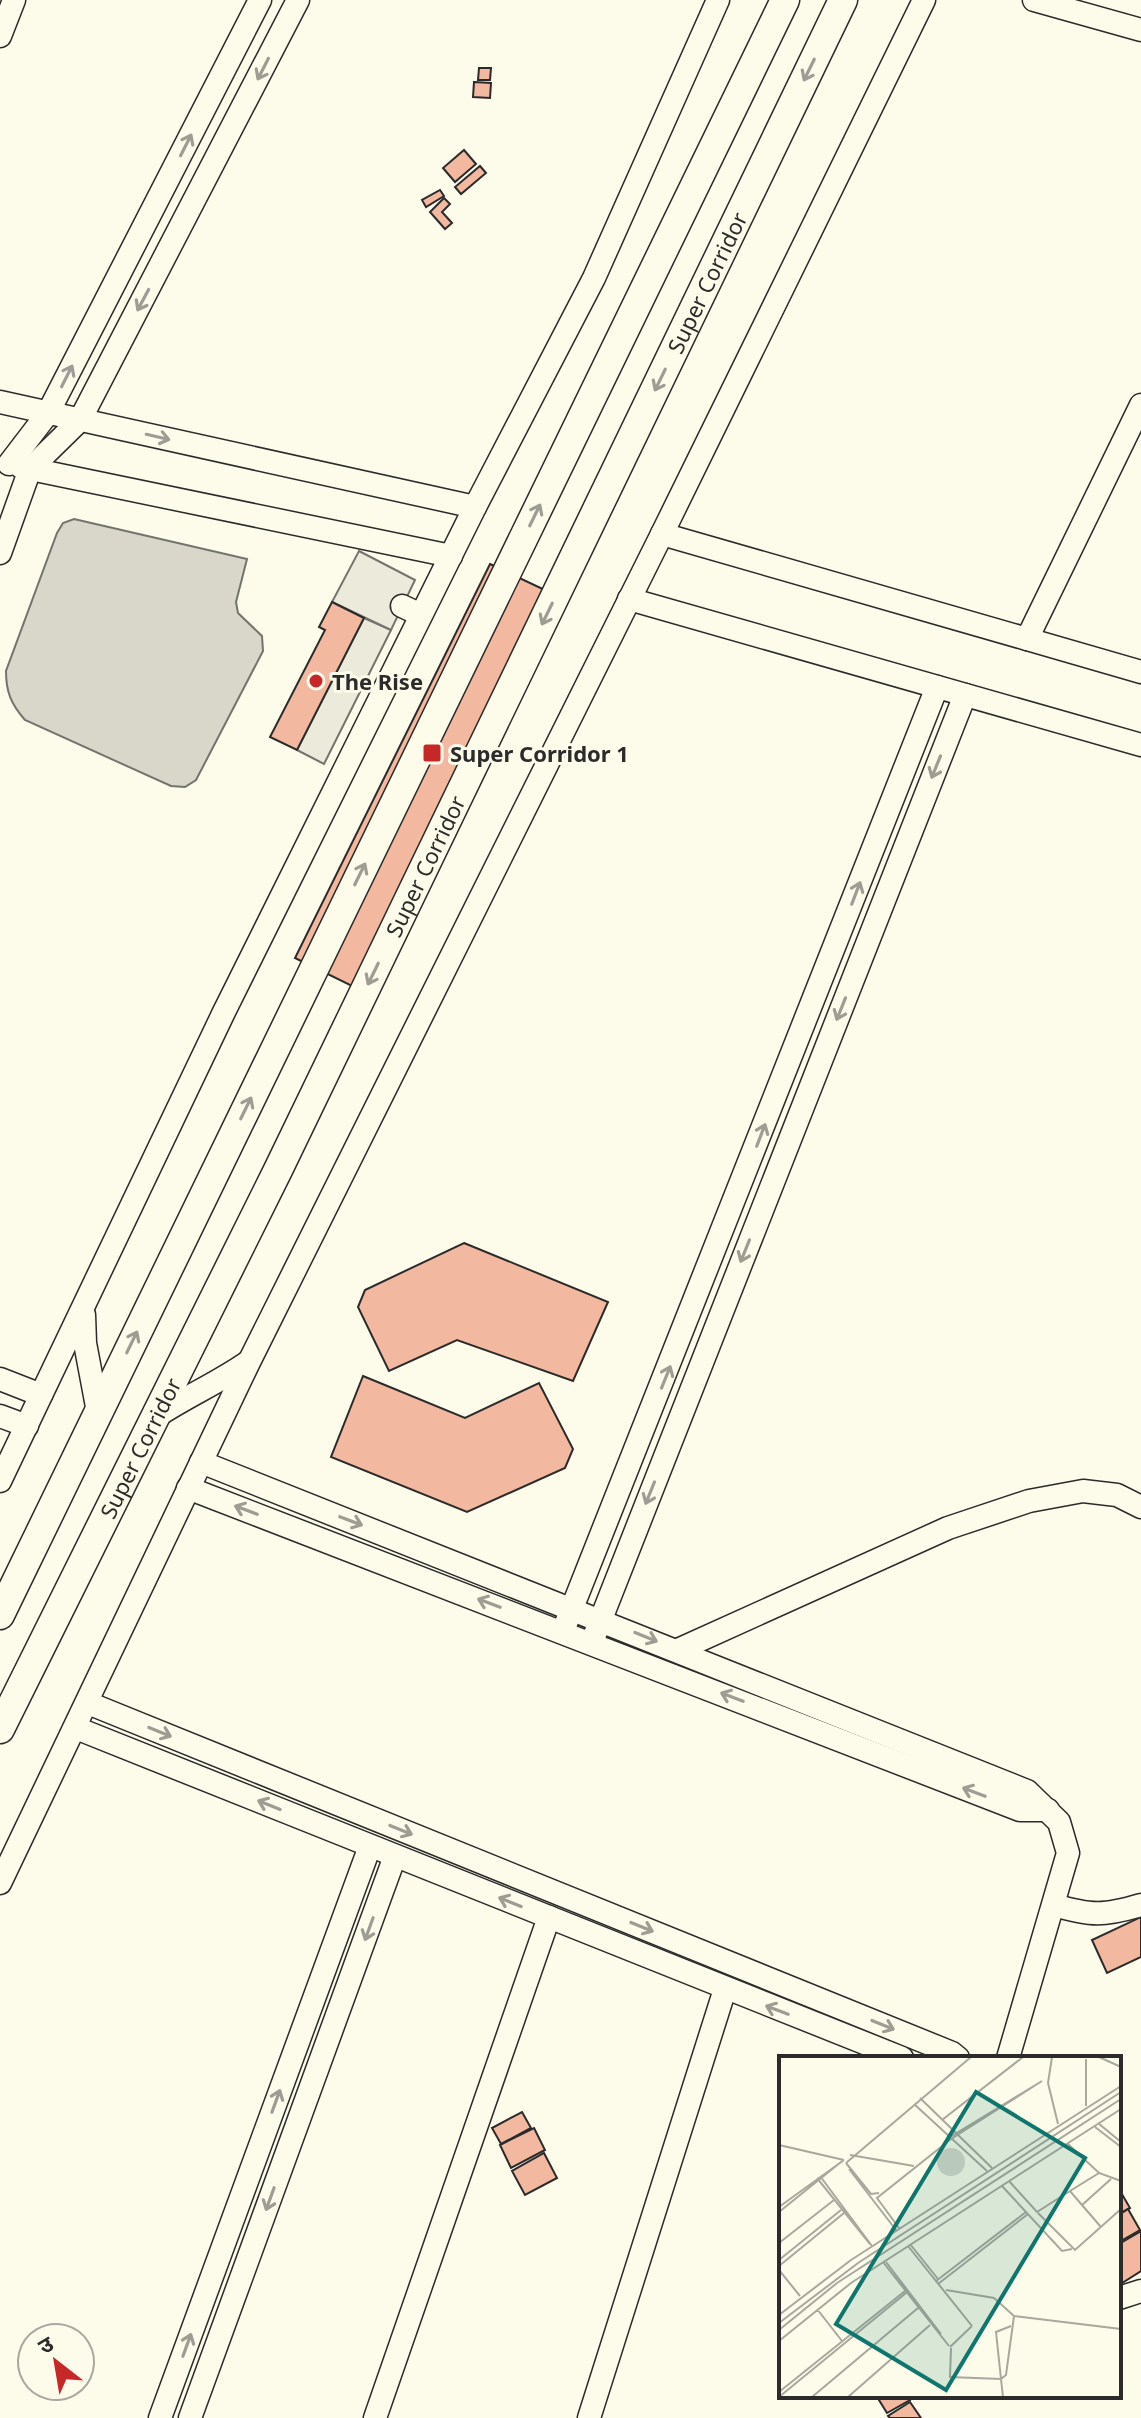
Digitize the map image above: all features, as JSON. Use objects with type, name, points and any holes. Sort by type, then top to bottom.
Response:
[{"type":"main road","points":[[0,1615],[785,0]]},
{"type":"main road","name":"Super Corridor","points":[[0,1729],[130,1472],[843,0]]},
{"type":"street","points":[[0,36],[14,0]]},
{"type":"street","points":[[0,553],[13,465],[48,413],[260,0]]},
{"type":"street","points":[[13,465],[80,420],[298,0]]},
{"type":"street","points":[[0,1481],[412,610],[451,556],[594,278],[718,0]]},
{"type":"street","points":[[0,1883],[249,1362],[924,0]]},
{"type":"street","points":[[1034,0],[1141,30]]},
{"type":"street","points":[[0,402],[475,507]]},
{"type":"street","points":[[1027,639],[1141,405]]},
{"type":"street","points":[[13,465],[451,556]]},
{"type":"street","points":[[662,534],[1141,672]]},
{"type":"street","points":[[629,599],[1141,745]]},
{"type":"street","points":[[563,1631],[937,687]]},
{"type":"street","points":[[592,1642],[965,695]]},
{"type":"street","points":[[84,1308],[85,1343],[98,1412]]},
{"type":"street","points":[[157,1416],[189,1395],[217,1384],[249,1362]]},
{"type":"street","points":[[0,1379],[41,1395]]},
{"type":"street","points":[[0,1416],[27,1426]]},
{"type":"street","points":[[201,1462],[1027,1791],[1048,1810],[1066,1836],[1068,1853],[1009,2056]]},
{"type":"street","points":[[188,1488],[1020,1810],[1048,1810]]},
{"type":"street","points":[[678,1650],[948,1528],[1029,1501],[1083,1491],[1117,1495],[1141,1507]]},
{"type":"street","points":[[88,1703],[956,2056]]},
{"type":"street","points":[[76,1728],[897,2056]]},
{"type":"street","points":[[160,2418],[370,1846]]},
{"type":"street","points":[[190,2418],[395,1856]]},
{"type":"street","points":[[1054,1905],[1086,1914],[1108,1915],[1141,1905]]},
{"type":"street","points":[[375,2418],[549,1917]]},
{"type":"street","points":[[589,2418],[725,1989]]},
{"type":"street","points":[[1121,2297],[1141,2291]]},
{"type":"shaded area","points":[[74,519],[247,559],[236,602],[238,613],[262,636],[263,651],[196,780],[185,787],[171,786],[25,720],[10,697],[6,671],[57,533],[63,523]]},
{"type":"shaded area","points":[[359,551],[415,580],[391,630],[332,602]]},
{"type":"shaded area","points":[[364,618],[391,630],[324,764],[297,750]]},
{"type":"building","points":[[479,68],[491,68],[490,80],[478,80]]},
{"type":"building","points":[[474,82],[491,83],[490,98],[473,97]]},
{"type":"building","points":[[464,150],[476,164],[455,182],[443,168]]},
{"type":"building","points":[[480,166],[486,173],[461,194],[455,187]]},
{"type":"building","points":[[440,190],[444,196],[426,207],[422,200]]},
{"type":"building","points":[[444,198],[450,204],[442,212],[452,223],[445,229],[430,212]]},
{"type":"building","name":"Super Corridor 1","points":[[490,564],[547,591],[352,986],[295,958]]},
{"type":"building","name":"The Rise","points":[[332,602],[364,618],[297,750],[270,737],[325,630],[319,627]]},
{"type":"building","points":[[464,1243],[608,1302],[573,1381],[457,1340],[389,1371],[358,1307],[365,1290]]},
{"type":"building","points":[[363,1376],[465,1418],[539,1383],[573,1449],[565,1468],[467,1512],[331,1457]]},
{"type":"building","points":[[1141,1917],[1141,1957],[1107,1973],[1092,1940]]},
{"type":"building","points":[[522,2112],[531,2128],[501,2144],[492,2128]]},
{"type":"building","points":[[534,2128],[545,2150],[511,2168],[500,2145]]},
{"type":"building","points":[[544,2153],[557,2178],[525,2195],[512,2171]]},
{"type":"building","points":[[1121,2192],[1130,2208],[1121,2213]]},
{"type":"building","points":[[1128,2209],[1140,2230],[1121,2241],[1121,2214]]},
{"type":"building","points":[[1141,2231],[1141,2271],[1121,2284],[1121,2243]]},
{"type":"building","points":[[909,2398],[910,2400],[887,2413],[879,2400]]},
{"type":"building","points":[[910,2402],[921,2418],[888,2416]]},
{"type":"place","name":"The Rise","points":[[316,681]]},
{"type":"place","name":"Super Corridor 1","points":[[432,753]]}]
